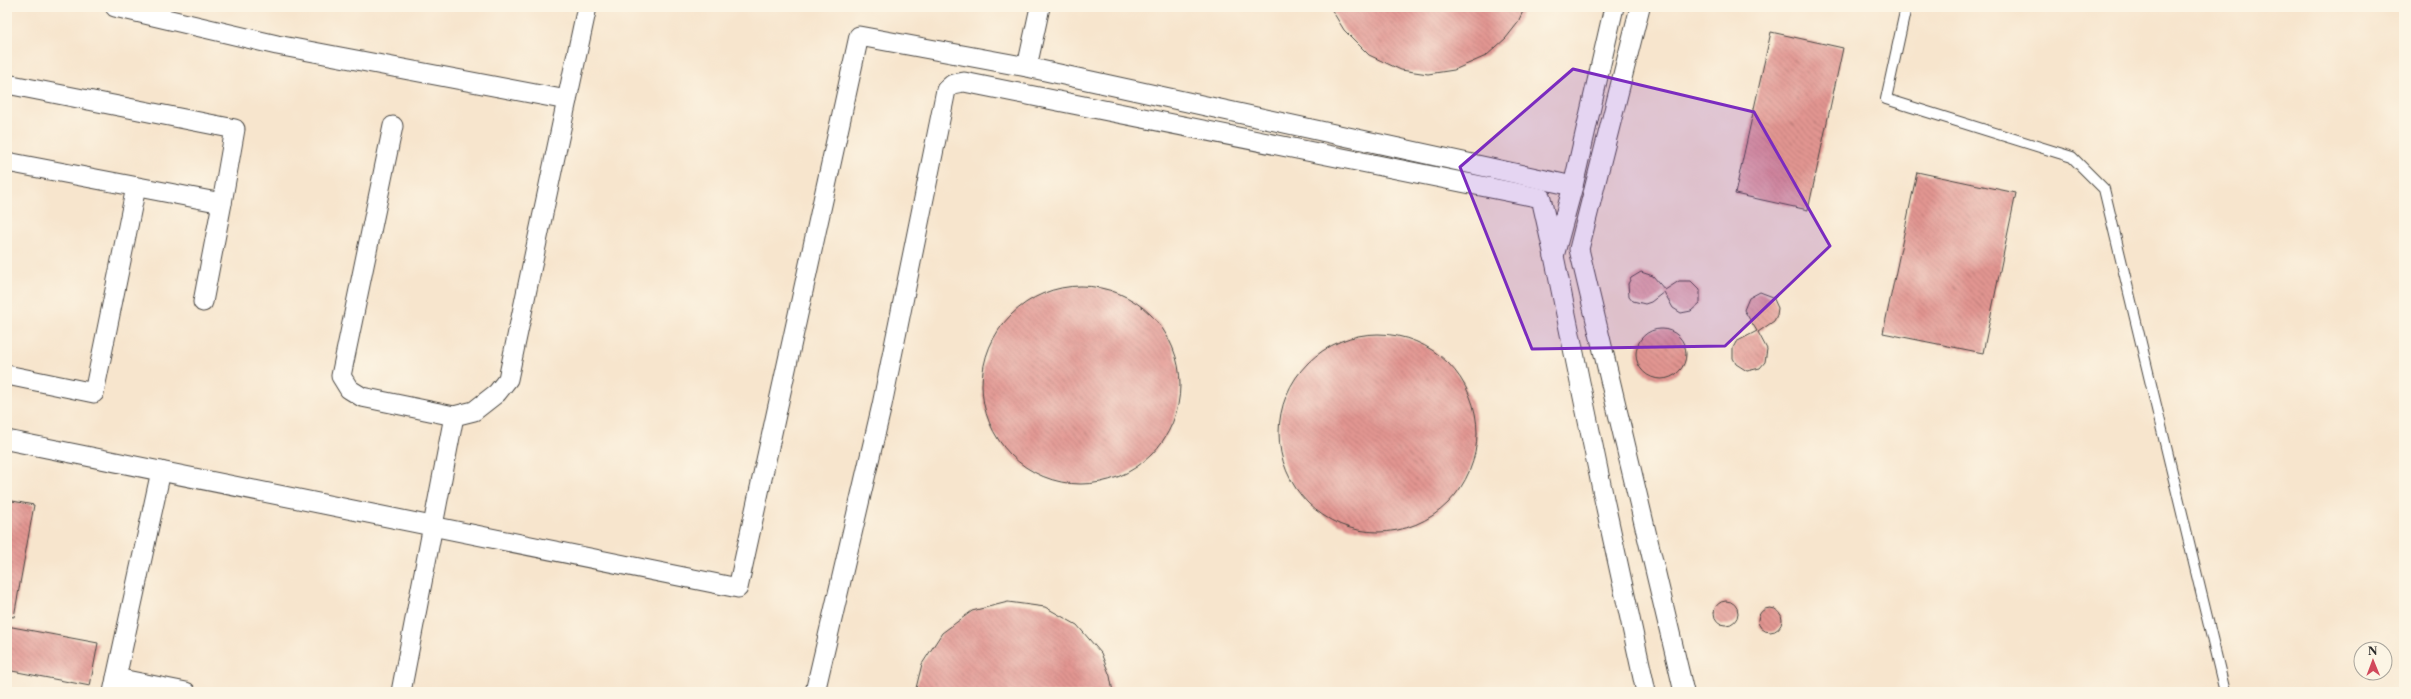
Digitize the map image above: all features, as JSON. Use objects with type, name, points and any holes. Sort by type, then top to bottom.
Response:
[{"type":"street","points":[[115,7],[276,45],[567,100]]},
{"type":"street","points":[[393,126],[341,376],[349,389],[362,396],[454,416],[474,411],[496,393],[508,379],[587,7]]},
{"type":"street","points":[[1027,67],[1040,7]]},
{"type":"street","points":[[1554,256],[1573,186],[1614,7]]},
{"type":"street","points":[[1640,7],[1579,249],[1684,692]]},
{"type":"street","points":[[7,440],[738,588],[859,36],[1027,67],[1573,186]]},
{"type":"street","points":[[7,84],[235,129],[203,302]]},
{"type":"street","points":[[815,692],[882,405],[946,90],[953,84],[972,84],[1541,198],[1646,692]]},
{"type":"street","points":[[7,162],[222,204]]},
{"type":"street","points":[[7,375],[94,393],[136,187]]},
{"type":"street","points":[[401,692],[434,527],[454,416]]},
{"type":"street","points":[[161,472],[115,685],[186,692]]},
{"type":"lane","points":[[1906,7],[1886,99],[2072,157],[2104,189],[2225,692]]},
{"type":"highlighted area","points":[[1573,69],[1754,112],[1830,246],[1725,346],[1532,349],[1460,167]]},
{"type":"building","points":[[1330,7],[1525,7],[1517,24],[1506,38],[1486,56],[1454,70],[1428,74],[1401,70],[1369,55],[1344,30]]},
{"type":"building","points":[[1771,32],[1843,48],[1808,210],[1735,194]]},
{"type":"building","points":[[1917,172],[2016,193],[1983,353],[1883,333]]},
{"type":"building","points":[[1641,272],[1653,276],[1665,290],[1679,281],[1691,281],[1700,290],[1700,303],[1691,311],[1681,313],[1673,308],[1664,292],[1651,302],[1645,304],[1633,301],[1629,296],[1628,284],[1631,278]]},
{"type":"building","points":[[1081,286],[1100,288],[1119,294],[1136,303],[1151,315],[1163,330],[1172,347],[1178,366],[1180,385],[1178,404],[1172,423],[1163,440],[1151,455],[1136,467],[1119,476],[1100,482],[1081,484],[1062,482],[1043,476],[1026,467],[1011,455],[999,440],[990,423],[984,404],[982,385],[984,366],[990,347],[999,330],[1011,315],[1026,303],[1043,294],[1062,288]]},
{"type":"building","points":[[1760,292],[1773,297],[1778,308],[1777,315],[1774,321],[1758,332],[1767,349],[1765,362],[1760,368],[1747,371],[1736,364],[1733,358],[1733,348],[1736,342],[1757,331],[1744,310],[1749,298]]},
{"type":"building","points":[[1661,329],[1671,331],[1679,336],[1684,344],[1686,354],[1684,364],[1679,372],[1671,377],[1661,379],[1651,377],[1643,372],[1638,364],[1636,354],[1638,344],[1643,336],[1651,331]]},
{"type":"building","points":[[1378,334],[1397,336],[1416,342],[1433,351],[1448,363],[1460,378],[1469,395],[1475,414],[1477,433],[1475,452],[1469,471],[1460,488],[1448,503],[1433,515],[1416,524],[1397,530],[1378,532],[1359,530],[1340,524],[1323,515],[1308,503],[1296,488],[1287,471],[1281,452],[1279,433],[1281,414],[1287,395],[1296,378],[1308,363],[1323,351],[1340,342],[1359,336]]},
{"type":"building","points":[[7,500],[34,505],[14,617],[7,616]]},
{"type":"building","points":[[1726,601],[1735,604],[1738,613],[1735,622],[1726,625],[1717,622],[1714,613],[1717,604]]},
{"type":"building","points":[[1008,602],[1045,607],[1077,625],[1101,653],[1110,676],[1113,692],[915,692],[922,664],[942,633],[972,611]]},
{"type":"building","points":[[1770,608],[1778,612],[1782,620],[1778,628],[1770,632],[1762,628],[1758,620],[1762,612]]},
{"type":"building","points":[[7,626],[98,643],[90,686],[7,670]]}]
